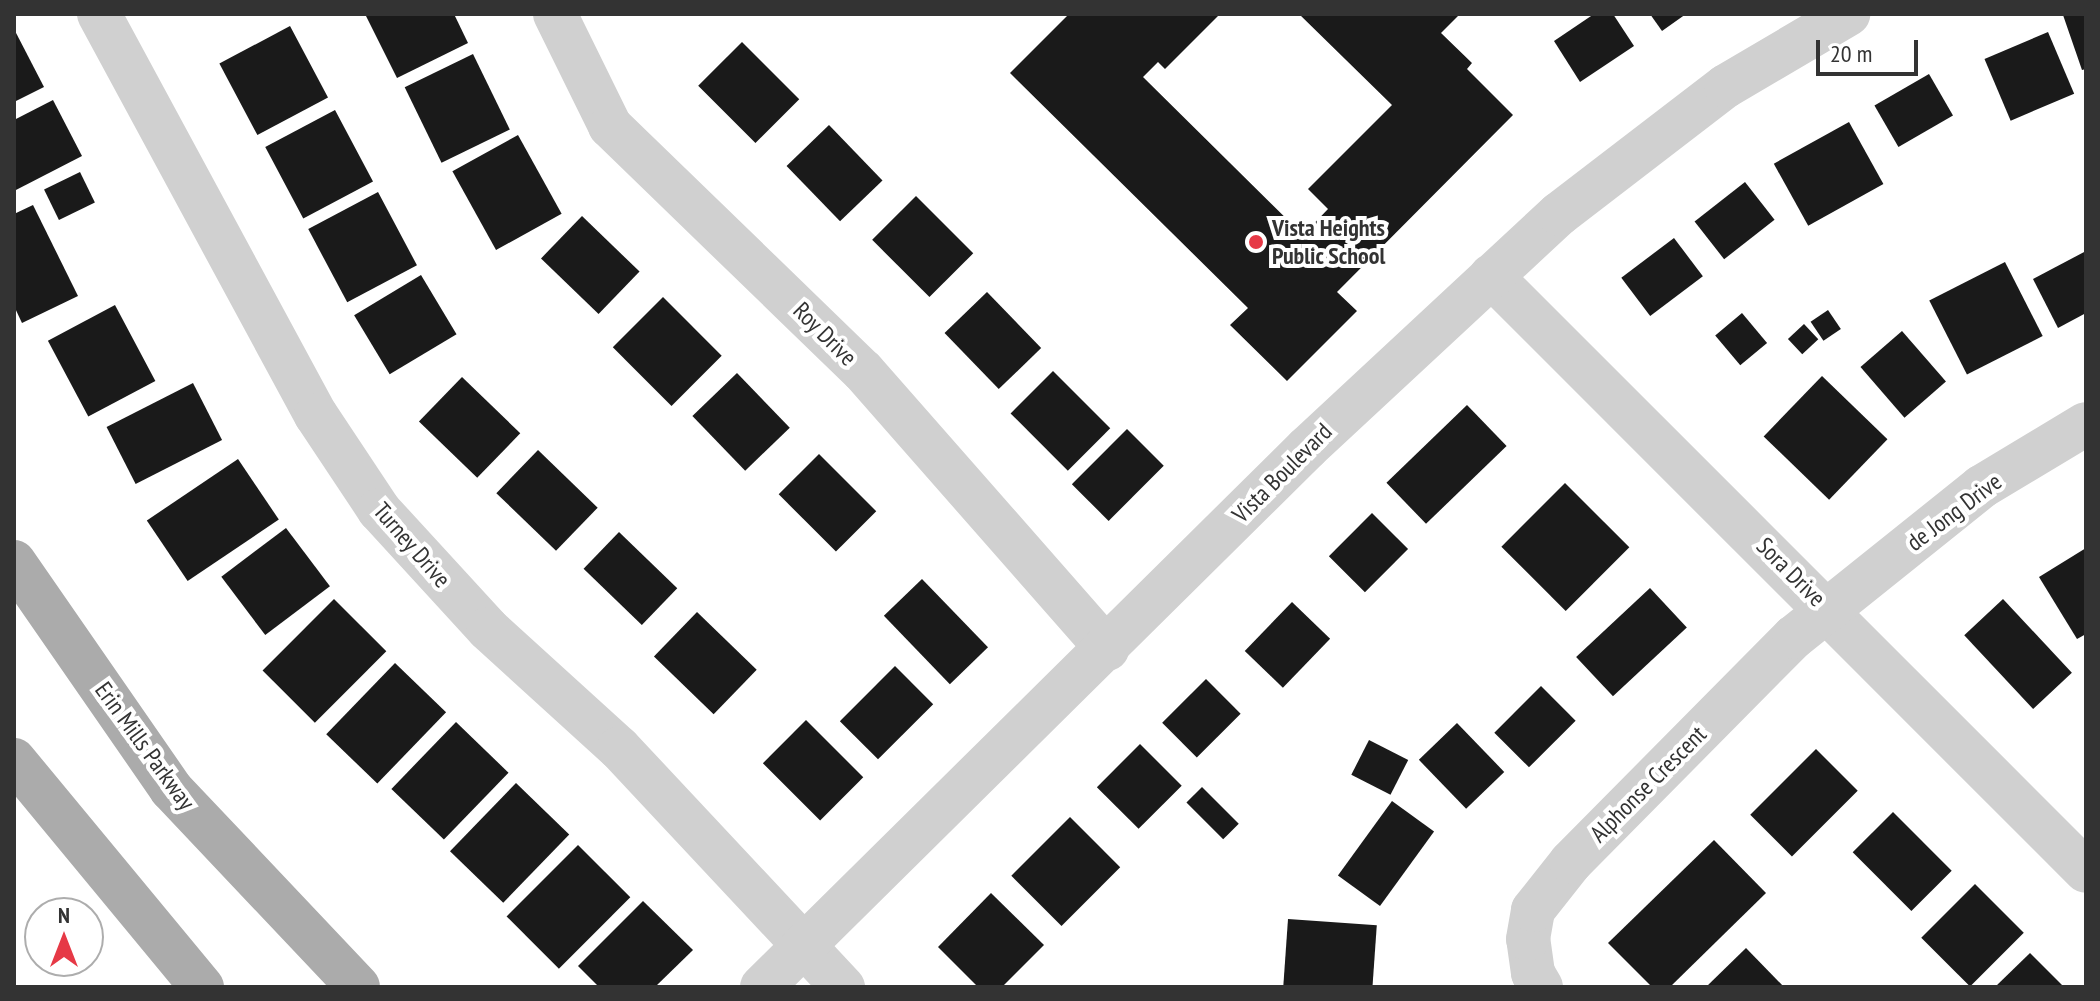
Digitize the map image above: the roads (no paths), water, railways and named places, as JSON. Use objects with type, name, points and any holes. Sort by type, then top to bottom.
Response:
[{"type":"main road","name":"Erin Mills Parkway","points":[[14,562],[171,789],[358,987]]},
{"type":"main road","points":[[14,760],[202,987]]},
{"type":"street","name":"Turney Drive","points":[[99,14],[316,415],[379,510],[488,629],[619,748],[843,987]]},
{"type":"street","name":"Roy Drive","points":[[555,14],[610,126],[863,371],[1107,649]]},
{"type":"street","name":"Vista Boulevard","points":[[762,987],[1307,448],[1491,276],[1616,167],[1726,86],[1848,14]]},
{"type":"street","name":"Sora Drive","points":[[1491,276],[1828,609],[2086,871]]},
{"type":"street","name":"de Jong Drive","points":[[1828,609],[1981,487],[2086,424]]},
{"type":"street","name":"Alphonse Crescent","points":[[1541,987],[1533,973],[1528,939],[1533,910],[1547,888],[1794,637],[1828,609]]},
{"type":"place","name":"Vista Heights Public School","points":[[1256,242]]}]
